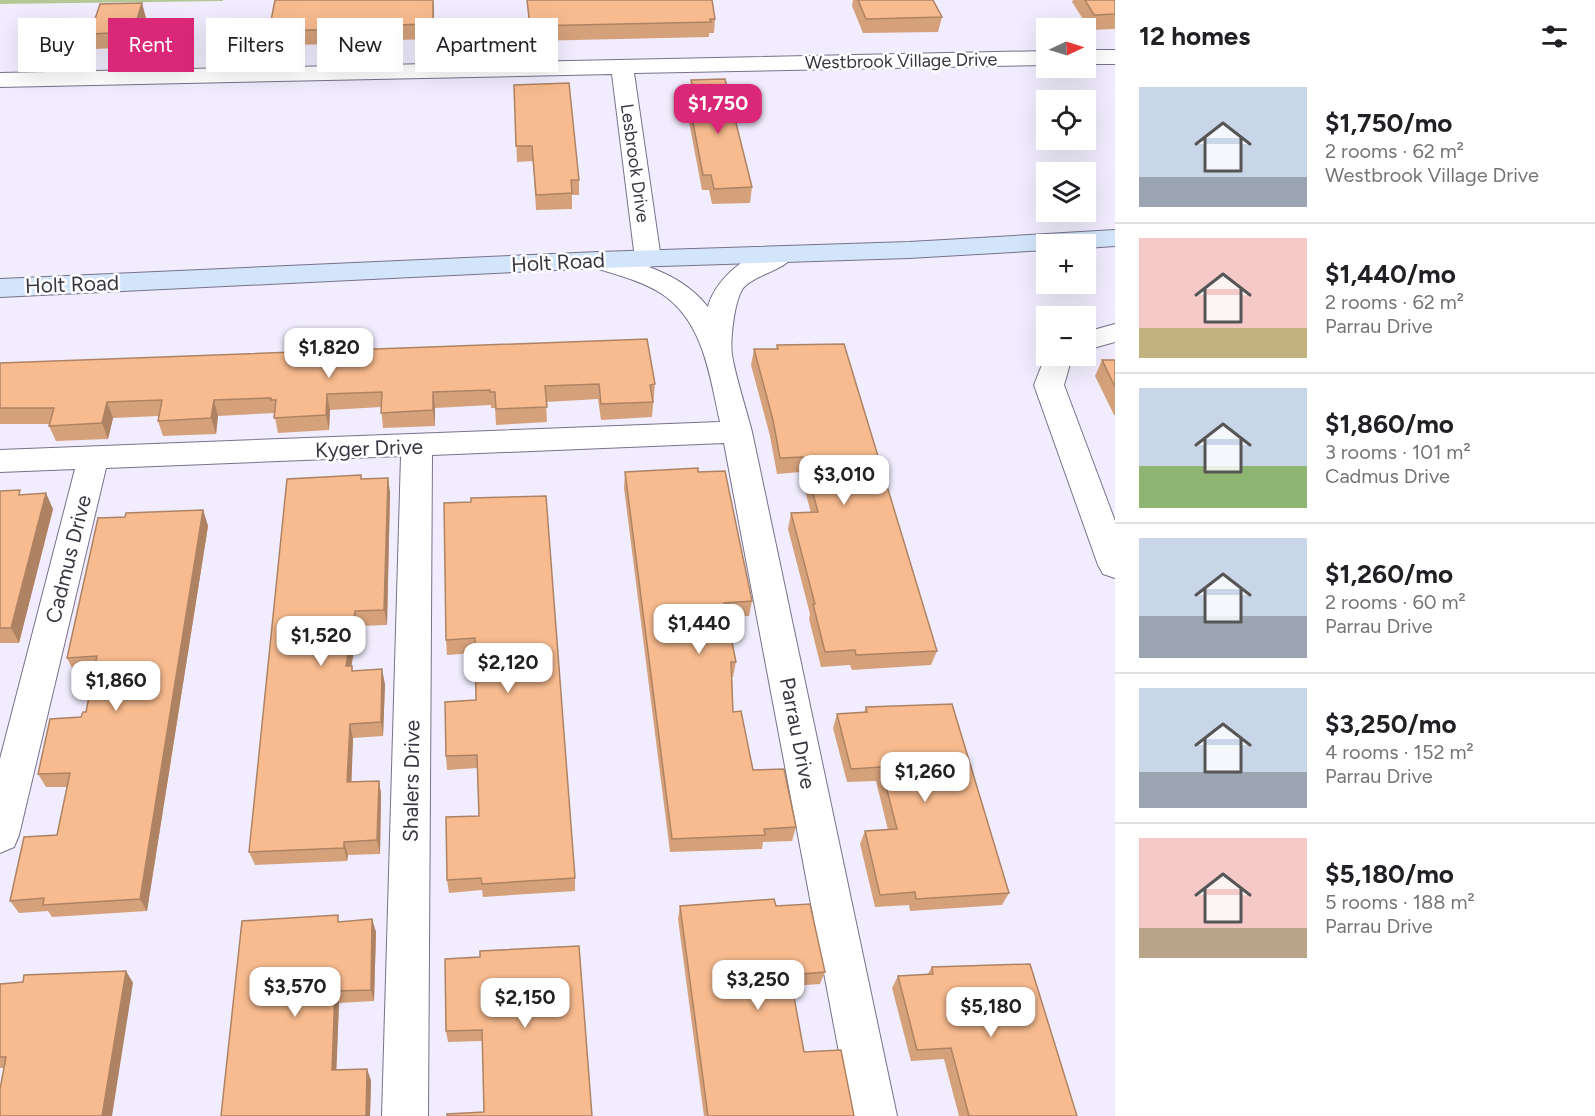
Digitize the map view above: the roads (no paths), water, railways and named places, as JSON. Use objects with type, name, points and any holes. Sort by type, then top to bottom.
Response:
[{"type":"main road","name":"Holt Road","points":[[0,288],[781,255],[1115,238]]},
{"type":"street","points":[[1096,57],[1115,57]]},
{"type":"street","name":"Westbrook Village Drive","points":[[0,80],[1036,58]]},
{"type":"street","name":"Lesbrook Drive","points":[[622,67],[648,259]]},
{"type":"street","name":"Parrau Drive","points":[[718,351],[723,298],[732,282],[750,268],[781,255]]},
{"type":"street","name":"Parrau Drive","points":[[598,261],[647,275],[674,289],[687,300],[718,351],[737,432],[874,1116]]},
{"type":"street","points":[[1096,338],[1115,333]]},
{"type":"street","points":[[1055,366],[1048,385],[1115,564]]},
{"type":"street","name":"Kyger Drive","points":[[0,461],[737,432]]},
{"type":"street","name":"Shalers Drive","points":[[405,1116],[417,446]]},
{"type":"street","name":"Cadmus Drive","points":[[0,835],[93,458]]}]
